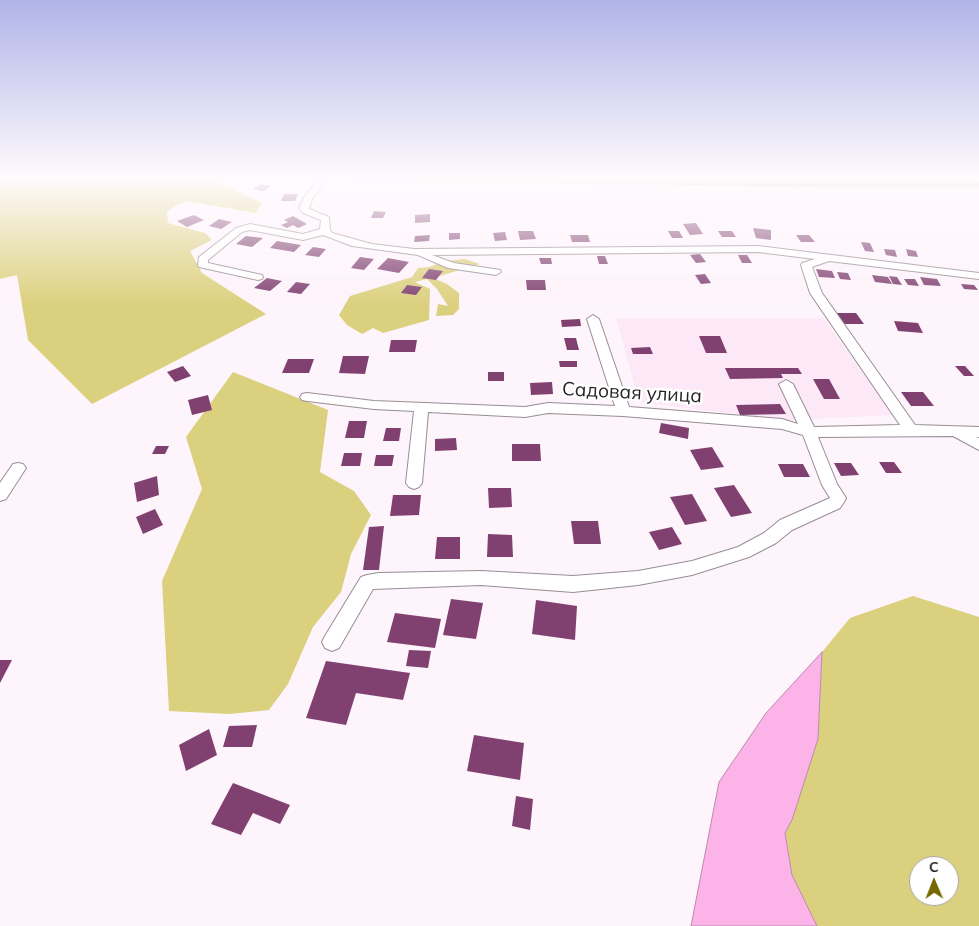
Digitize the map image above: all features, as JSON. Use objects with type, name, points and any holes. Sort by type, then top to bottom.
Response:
[{"type":"street","points":[[325,231],[326,219]]},
{"type":"street","points":[[258,277],[203,264],[203,259],[239,230],[250,227],[302,237],[325,231]]},
{"type":"street","points":[[325,231],[329,235],[352,243],[414,252],[758,249],[979,276]]},
{"type":"street","points":[[414,252],[452,266],[496,272]]},
{"type":"street","points":[[832,258],[806,265],[816,293],[911,430]]},
{"type":"street","points":[[593,319],[623,411]]},
{"type":"street","points":[[332,642],[367,582],[380,580],[481,578],[573,584],[647,576],[692,568],[743,552],[770,538],[802,517],[834,504],[838,498],[830,485],[809,432],[786,384]]},
{"type":"street","name":"Садовая улица","points":[[307,397],[374,405],[421,408],[525,412],[548,408],[623,411],[782,424],[809,432],[911,430],[979,432]]},
{"type":"street","points":[[414,483],[421,408]]},
{"type":"street","name":"Садовая улица","points":[[954,431],[979,445]]},
{"type":"street","points":[[0,495],[18,468]]},
{"type":"shaded area","points":[[0,219],[168,219],[168,223],[205,233],[212,240],[190,251],[202,273],[266,314],[92,404],[28,340],[17,275],[0,279]]},
{"type":"shaded area","points":[[465,259],[480,264],[433,278],[447,284],[459,293],[459,309],[453,315],[436,316],[438,304],[448,306],[437,289],[427,279],[415,282],[430,289],[429,320],[383,333],[373,328],[362,334],[347,325],[339,315],[350,296],[412,277],[418,268],[429,267],[445,261]]},
{"type":"shaded area","points":[[616,318],[823,318],[894,415],[786,420],[639,402]]},
{"type":"shaded area","points":[[233,372],[328,410],[320,472],[354,491],[371,515],[351,554],[341,592],[313,627],[288,684],[269,710],[230,714],[169,711],[162,581],[202,489],[186,437]]},
{"type":"shaded area","points":[[913,596],[979,617],[979,926],[817,926],[792,875],[785,833],[792,820],[818,739],[822,652],[850,618]]},
{"type":"shaded area","points":[[822,652],[818,739],[792,820],[785,833],[792,875],[817,926],[691,926],[719,782],[766,713]]},
{"type":"building","points":[[182,219],[204,220],[187,227],[177,221]]},
{"type":"building","points":[[219,219],[232,222],[221,229],[209,226]]},
{"type":"building","points":[[299,219],[307,224],[298,228],[293,225],[287,228],[281,225],[288,222],[284,220]]},
{"type":"building","points":[[415,219],[430,219],[430,222],[415,223]]},
{"type":"building","points":[[696,223],[703,234],[690,235],[683,224]]},
{"type":"building","points":[[753,228],[771,230],[771,240],[756,238]]},
{"type":"building","points":[[518,231],[533,231],[536,239],[520,240]]},
{"type":"building","points":[[668,231],[679,231],[683,238],[672,238]]},
{"type":"building","points":[[718,231],[732,231],[736,237],[722,237]]},
{"type":"building","points":[[505,232],[507,240],[495,241],[493,233]]},
{"type":"building","points":[[449,233],[460,233],[460,239],[449,240]]},
{"type":"building","points":[[430,235],[429,241],[414,242],[415,236]]},
{"type":"building","points":[[570,235],[588,235],[590,242],[572,242]]},
{"type":"building","points":[[796,235],[809,235],[815,242],[801,242]]},
{"type":"building","points":[[246,236],[263,238],[252,247],[236,244]]},
{"type":"building","points":[[277,241],[301,245],[294,252],[270,248]]},
{"type":"building","points":[[861,242],[870,243],[874,252],[865,251]]},
{"type":"building","points":[[313,247],[326,249],[319,257],[305,255]]},
{"type":"building","points":[[884,249],[895,250],[897,257],[886,255]]},
{"type":"building","points":[[906,249],[916,251],[918,257],[908,256]]},
{"type":"building","points":[[700,254],[706,262],[696,263],[690,255]]},
{"type":"building","points":[[738,255],[747,255],[752,263],[742,263]]},
{"type":"building","points":[[597,256],[605,256],[608,264],[599,264]]},
{"type":"building","points":[[360,257],[374,259],[364,270],[351,268]]},
{"type":"building","points":[[388,258],[409,262],[399,273],[377,269]]},
{"type":"building","points":[[539,258],[551,258],[552,264],[541,264]]},
{"type":"building","points":[[429,269],[443,271],[436,280],[422,278]]},
{"type":"building","points":[[816,269],[832,271],[835,278],[819,277]]},
{"type":"building","points":[[837,272],[848,273],[851,280],[840,279]]},
{"type":"building","points":[[705,274],[711,283],[701,284],[695,275]]},
{"type":"building","points":[[872,275],[888,277],[892,284],[875,282]]},
{"type":"building","points":[[889,276],[897,277],[902,285],[893,284]]},
{"type":"building","points":[[920,277],[937,279],[941,286],[924,285]]},
{"type":"building","points":[[267,278],[282,281],[270,291],[254,288]]},
{"type":"building","points":[[904,279],[915,279],[919,286],[908,285]]},
{"type":"building","points":[[526,280],[545,280],[546,290],[527,290]]},
{"type":"building","points":[[296,282],[310,284],[301,294],[287,292]]},
{"type":"building","points":[[961,284],[974,285],[978,290],[964,289]]},
{"type":"building","points":[[407,285],[422,287],[416,295],[401,293]]},
{"type":"building","points":[[836,313],[856,313],[864,324],[844,324]]},
{"type":"building","points":[[580,319],[581,326],[562,327],[561,320]]},
{"type":"building","points":[[894,321],[918,323],[923,333],[898,331]]},
{"type":"building","points":[[699,336],[720,336],[727,353],[706,353]]},
{"type":"building","points":[[564,338],[576,338],[579,350],[567,350]]},
{"type":"building","points":[[391,340],[417,340],[415,352],[389,352]]},
{"type":"building","points":[[650,347],[653,354],[633,354],[631,348]]},
{"type":"building","points":[[343,356],[369,356],[365,374],[339,373]]},
{"type":"building","points":[[288,359],[314,359],[309,373],[282,373]]},
{"type":"building","points":[[559,361],[577,361],[577,367],[560,367]]},
{"type":"building","points":[[183,366],[191,376],[175,382],[167,372]]},
{"type":"building","points":[[955,366],[965,366],[974,376],[964,376]]},
{"type":"building","points":[[725,368],[798,368],[802,374],[781,374],[783,378],[730,379]]},
{"type":"building","points":[[488,372],[504,372],[504,381],[488,381]]},
{"type":"building","points":[[813,379],[829,379],[840,399],[824,399]]},
{"type":"building","points":[[552,382],[553,394],[531,395],[530,383]]},
{"type":"building","points":[[901,392],[923,392],[934,406],[911,406]]},
{"type":"building","points":[[208,395],[212,410],[192,415],[188,400]]},
{"type":"building","points":[[780,404],[786,414],[740,415],[736,405]]},
{"type":"building","points":[[349,421],[367,421],[364,438],[345,438]]},
{"type":"building","points":[[661,423],[689,428],[688,439],[659,433]]},
{"type":"building","points":[[386,428],[401,428],[399,441],[383,441]]},
{"type":"building","points":[[456,438],[457,450],[435,451],[435,439]]},
{"type":"building","points":[[512,444],[540,444],[541,461],[512,461]]},
{"type":"building","points":[[156,446],[169,446],[165,454],[152,454]]},
{"type":"building","points":[[712,447],[724,467],[701,470],[690,450]]},
{"type":"building","points":[[344,453],[362,453],[360,466],[341,466]]},
{"type":"building","points":[[376,455],[394,455],[392,466],[374,466]]},
{"type":"building","points":[[879,462],[894,462],[902,473],[886,473]]},
{"type":"building","points":[[834,463],[851,463],[859,475],[841,476]]},
{"type":"building","points":[[778,464],[803,464],[810,477],[784,477]]},
{"type":"building","points":[[157,476],[159,495],[137,502],[134,483]]},
{"type":"building","points":[[734,485],[752,513],[731,517],[714,488]]},
{"type":"building","points":[[488,488],[511,488],[512,507],[489,508]]},
{"type":"building","points":[[692,494],[707,521],[685,525],[670,497]]},
{"type":"building","points":[[393,495],[421,495],[419,515],[390,516]]},
{"type":"building","points":[[155,509],[163,525],[143,534],[136,517]]},
{"type":"building","points":[[571,521],[598,521],[601,544],[574,544]]},
{"type":"building","points":[[384,526],[379,570],[363,570],[369,527]]},
{"type":"building","points":[[672,527],[682,544],[659,550],[649,532]]},
{"type":"building","points":[[488,534],[512,535],[513,557],[487,557]]},
{"type":"building","points":[[437,537],[460,537],[460,559],[435,559]]},
{"type":"building","points":[[451,599],[483,603],[476,639],[443,635]]},
{"type":"building","points":[[536,600],[577,606],[575,640],[532,634]]},
{"type":"building","points":[[395,613],[441,619],[435,648],[387,642]]},
{"type":"building","points":[[409,650],[431,651],[428,668],[406,666]]},
{"type":"building","points":[[0,660],[12,660],[0,683]]},
{"type":"building","points":[[326,661],[410,673],[403,700],[356,693],[346,725],[306,718]]},
{"type":"building","points":[[257,725],[252,747],[223,747],[229,726]]},
{"type":"building","points":[[209,729],[217,755],[186,771],[179,745]]},
{"type":"building","points":[[474,735],[524,743],[520,780],[467,771]]},
{"type":"building","points":[[233,783],[290,805],[280,824],[253,813],[241,835],[211,824]]},
{"type":"building","points":[[516,796],[533,799],[530,830],[512,826]]}]
